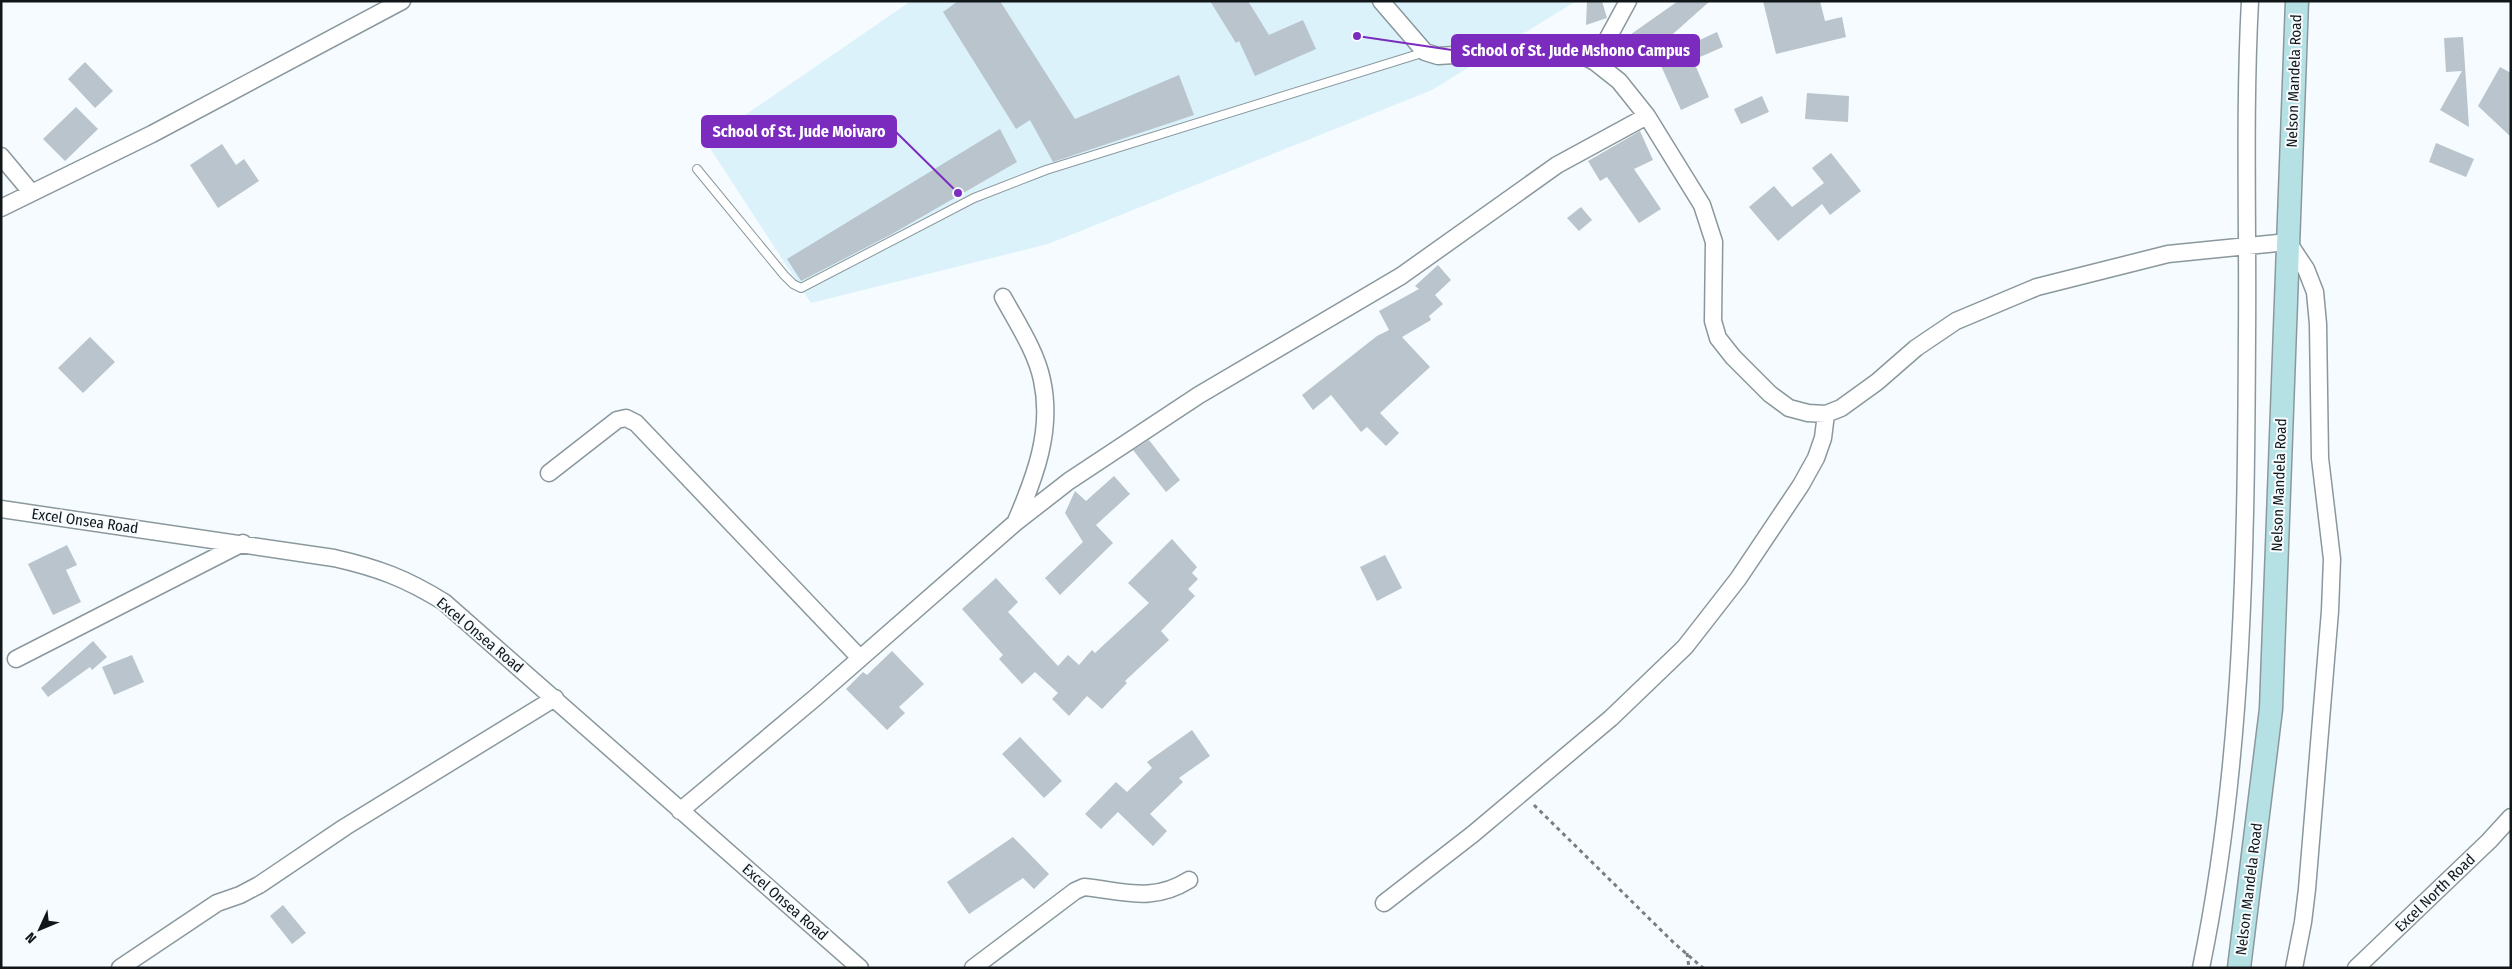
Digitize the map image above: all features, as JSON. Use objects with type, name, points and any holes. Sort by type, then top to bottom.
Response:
[{"type":"main road","name":"Nelson Mandela Road","points":[[2239,968],[2272,709],[2297,1]]},
{"type":"street","points":[[1,208],[30,192],[152,134],[402,1]]},
{"type":"street","points":[[1380,1],[1425,52],[1438,56],[1552,49],[1580,54],[1595,62],[1619,81],[1647,116],[1698,199],[1714,242],[1713,321],[1718,338],[1733,357],[1770,394],[1789,408],[1808,413],[1826,414],[1841,408],[1877,382],[1916,348],[1956,321],[2037,287],[2168,254],[2288,242],[2306,269],[2315,292],[2318,324],[2320,458],[2332,559],[2330,611],[2307,889],[2294,968]]},
{"type":"street","points":[[1595,62],[1628,1]]},
{"type":"street","points":[[2200,968],[2223,833],[2233,742],[2244,510],[2250,1]]},
{"type":"street","points":[[680,811],[816,697],[859,657],[1015,523],[1069,481],[1154,424],[1264,356],[1401,276],[1557,165],[1647,116]]},
{"type":"street","points":[[1,156],[30,192]]},
{"type":"street","points":[[1002,297],[1027,342],[1042,379],[1046,407],[1044,434],[1038,463],[1015,523]]},
{"type":"street","points":[[1384,902],[1473,834],[1611,718],[1685,647],[1738,579],[1801,485],[1816,458],[1823,438],[1826,414]]},
{"type":"street","points":[[549,473],[617,420],[626,418],[642,430],[859,657]]},
{"type":"street","name":"Excel Onsea Road","points":[[1,509],[243,543],[359,564],[390,573],[412,583],[444,602],[860,968]]},
{"type":"street","points":[[16,659],[243,543]]},
{"type":"street","points":[[120,968],[217,903],[240,895],[259,885],[346,827],[555,698]]},
{"type":"street","name":"Excel North Road","points":[[2356,968],[2489,841],[2511,817]]},
{"type":"street","points":[[973,968],[1075,891],[1084,887],[1146,895],[1166,893],[1189,880]]},
{"type":"lane","points":[[697,170],[784,274],[793,284],[801,288],[974,198],[1046,170],[1425,52]]},
{"type":"path","points":[[1521,792],[1674,943],[1703,968]]},
{"type":"path","points":[[1687,953],[1689,968]]},
{"type":"shaded area","points":[[911,1],[1576,1],[1432,90],[1048,244],[811,303],[706,142]]},
{"type":"building","points":[[958,1],[1000,1],[1075,119],[1179,75],[1194,115],[1053,162],[1030,120],[1016,129],[943,12]]},
{"type":"building","points":[[1210,1],[1248,1],[1269,35],[1303,20],[1316,49],[1255,76],[1239,41],[1236,43]]},
{"type":"building","points":[[1587,1],[1602,1],[1607,18],[1586,25]]},
{"type":"building","points":[[1678,1],[1710,1],[1637,66],[1620,42]]},
{"type":"building","points":[[1763,1],[1820,1],[1825,21],[1842,17],[1846,37],[1776,54]]},
{"type":"building","points":[[1717,32],[1723,47],[1693,60],[1709,97],[1681,110],[1658,59]]},
{"type":"building","points":[[2463,37],[2469,127],[2440,110],[2462,71],[2446,72],[2444,38]]},
{"type":"building","points":[[85,62],[113,91],[95,108],[68,79]]},
{"type":"building","points":[[2500,67],[2511,73],[2511,137],[2478,106]]},
{"type":"building","points":[[1807,93],[1849,96],[1848,122],[1805,119]]},
{"type":"building","points":[[1762,96],[1769,112],[1741,124],[1734,109]]},
{"type":"building","points":[[76,107],[98,129],[65,161],[43,139]]},
{"type":"building","points":[[1000,129],[1017,162],[892,234],[801,281],[787,259]]},
{"type":"building","points":[[1640,131],[1653,160],[1634,169],[1661,209],[1639,223],[1607,177],[1600,181],[1588,161]]},
{"type":"building","points":[[2436,143],[2474,159],[2466,177],[2429,162]]},
{"type":"building","points":[[222,144],[236,165],[244,159],[259,181],[218,208],[190,165]]},
{"type":"building","points":[[1831,153],[1861,191],[1830,215],[1822,204],[1778,241],[1749,207],[1774,186],[1792,207],[1824,183],[1812,168]]},
{"type":"building","points":[[1581,207],[1592,220],[1579,231],[1567,218]]},
{"type":"building","points":[[1438,265],[1451,280],[1435,295],[1443,304],[1429,316],[1431,320],[1402,337],[1430,367],[1380,413],[1399,433],[1386,446],[1367,427],[1361,432],[1331,395],[1313,410],[1302,395],[1377,336],[1389,330],[1379,311],[1419,289],[1415,286]]},
{"type":"building","points":[[90,337],[115,362],[83,393],[58,368]]},
{"type":"building","points":[[1149,440],[1180,480],[1166,492],[1133,450]]},
{"type":"building","points":[[1114,476],[1130,494],[1096,525],[1113,543],[1060,595],[1045,578],[1083,542],[1065,513],[1075,491],[1086,501]]},
{"type":"building","points":[[1172,539],[1197,567],[1192,573],[1198,579],[1188,589],[1195,596],[1161,631],[1169,640],[1125,681],[1127,683],[1102,709],[1087,696],[1069,716],[1052,699],[1058,693],[1035,672],[1022,684],[999,659],[1003,655],[962,609],[996,578],[1018,602],[1008,612],[1058,666],[1068,655],[1079,665],[1092,650],[1095,653],[1149,603],[1128,583]]},
{"type":"building","points":[[67,545],[77,565],[66,570],[81,602],[53,615],[28,564]]},
{"type":"building","points":[[1385,555],[1402,588],[1377,601],[1360,567]]},
{"type":"building","points":[[93,641],[107,657],[92,670],[90,667],[48,697],[41,688]]},
{"type":"building","points":[[892,651],[924,684],[899,707],[905,713],[887,730],[846,689],[863,672],[867,675]]},
{"type":"building","points":[[132,655],[144,682],[114,695],[102,667]]},
{"type":"building","points":[[1192,730],[1210,756],[1179,778],[1183,782],[1150,814],[1167,831],[1153,846],[1118,812],[1101,829],[1085,814],[1116,782],[1127,792],[1152,768],[1147,762]]},
{"type":"building","points":[[1020,737],[1062,781],[1044,798],[1002,754]]},
{"type":"building","points":[[1013,837],[1049,874],[1034,889],[1023,878],[969,914],[947,882]]},
{"type":"building","points":[[283,905],[306,933],[292,944],[270,916]]},
{"type":"place","name":"School of St. Jude Mshono Campus","points":[[1357,36]]},
{"type":"place","name":"School of St. Jude Moivaro","points":[[958,193]]}]
